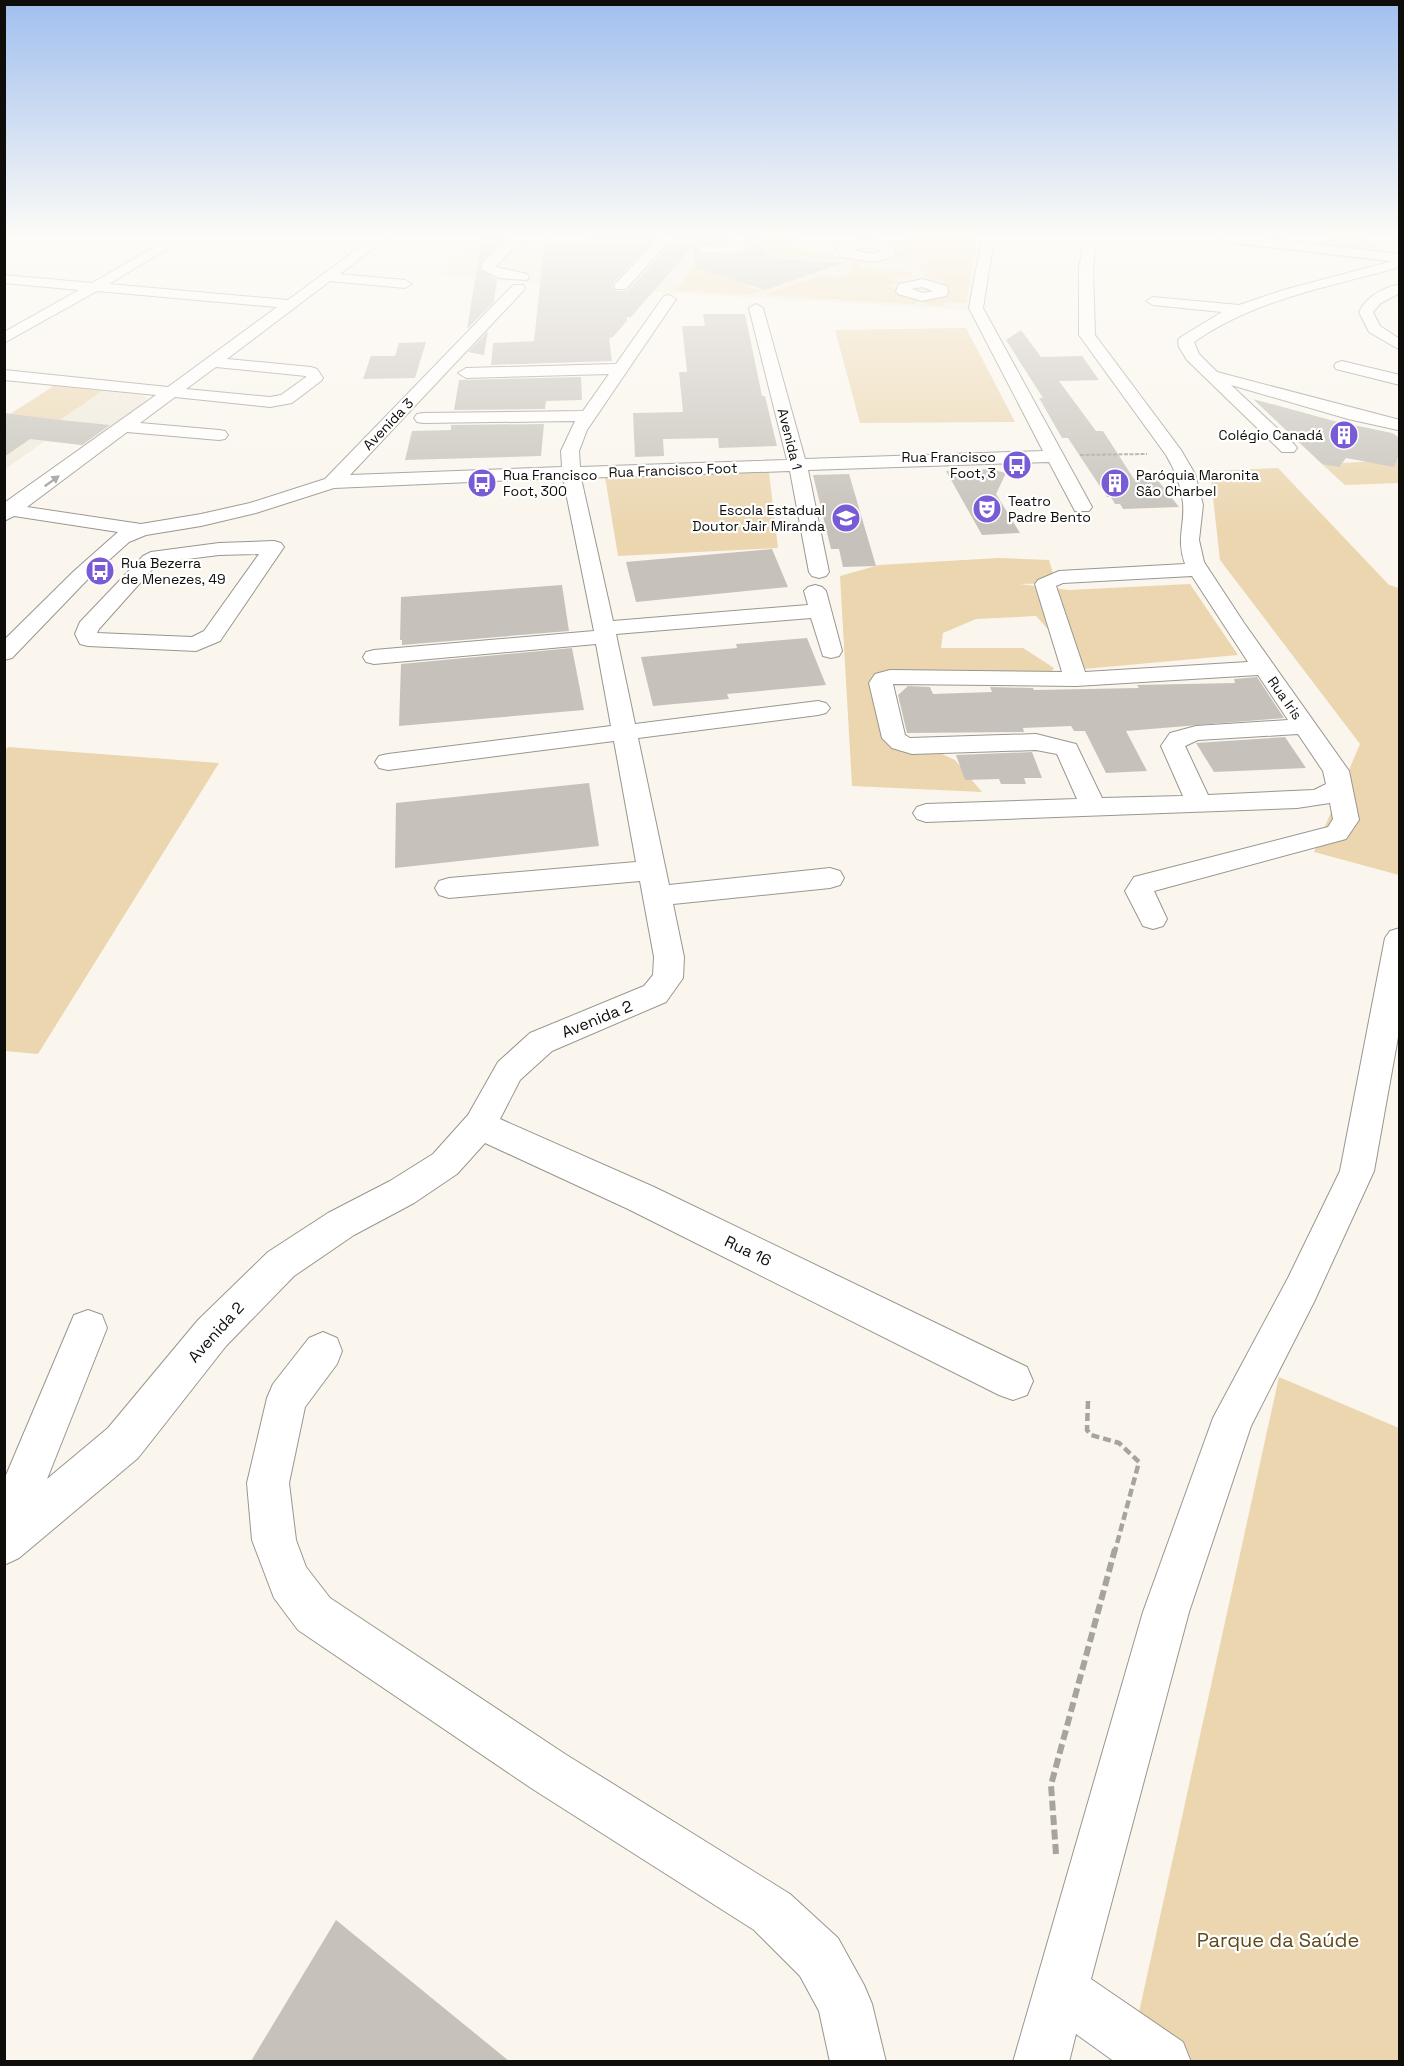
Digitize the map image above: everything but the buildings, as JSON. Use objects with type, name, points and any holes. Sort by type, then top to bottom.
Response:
[{"type":"street","points":[[7,511],[250,334]]},
{"type":"street","name":"Avenida 3","points":[[332,483],[471,334]]},
{"type":"street","name":"Avenida 2","points":[[4,1543],[123,1443],[213,1333],[281,1264],[341,1224],[402,1192],[445,1164],[480,1125],[509,1071],[542,1042],[655,994],[668,978],[669,957],[571,473],[570,451],[578,430],[644,334]]},
{"type":"street","name":"Avenida 1","points":[[763,334],[798,466],[820,611],[831,651]]},
{"type":"street","points":[[990,334],[1082,507]]},
{"type":"street","name":"Rua Iris","points":[[1088,334],[1175,454],[1186,474],[1194,505],[1189,540],[1199,568],[1264,668],[1336,771],[1346,820],[1337,833],[1144,884],[1139,891],[1153,919]]},
{"type":"street","points":[[1192,334],[1186,340],[1186,347],[1193,357],[1288,448]]},
{"type":"street","points":[[1382,334],[1400,346]]},
{"type":"street","points":[[4,375],[270,402],[286,399],[316,375],[311,372],[214,362]]},
{"type":"street","points":[[1342,366],[1400,380]]},
{"type":"street","points":[[465,373],[620,369]]},
{"type":"street","points":[[1213,374],[1353,416],[1399,427]]},
{"type":"street","points":[[1398,399],[1394,416],[1399,427]]},
{"type":"street","points":[[423,418],[587,416]]},
{"type":"street","points":[[125,427],[219,435]]},
{"type":"street","name":"Rua Francisco Foot","points":[[141,530],[201,520],[256,507],[332,483],[1055,456]]},
{"type":"street","points":[[256,507],[261,526],[257,547]]},
{"type":"street","points":[[7,511],[141,530]]},
{"type":"street","points":[[4,653],[81,575],[122,538],[141,530]]},
{"type":"street","points":[[257,547],[274,547],[212,636],[206,640],[196,644],[88,639],[86,634],[88,627],[150,560],[168,554],[257,547]]},
{"type":"street","points":[[1076,679],[1045,584],[1049,580],[1059,577],[1199,568]]},
{"type":"street","points":[[374,657],[820,611]]},
{"type":"street","points":[[1094,807],[1066,749],[1054,744],[1036,742],[912,746],[901,743],[894,738],[881,683],[890,677],[1076,679],[1264,668]]},
{"type":"street","points":[[388,762],[818,708]]},
{"type":"street","points":[[1199,803],[1173,746],[1179,738],[1196,733],[1304,726]]},
{"type":"street","points":[[926,813],[1320,798],[1340,787]]},
{"type":"street","points":[[449,888],[830,878]]},
{"type":"street","points":[[1041,2061],[1166,1612],[1233,1418],[1302,1290],[1357,1171],[1400,938]]},
{"type":"street","name":"Rua 16","points":[[480,1125],[641,1198],[1013,1381]]},
{"type":"street","points":[[4,1533],[88,1328]]},
{"type":"street","points":[[322,1351],[287,1398],[268,1483],[274,1540],[290,1582],[314,1614],[548,1772],[772,1912],[819,1958],[845,2004],[858,2061]]},
{"type":"street","points":[[1061,1990],[1163,2061]]},
{"type":"path","points":[[1055,456],[1175,454]]},
{"type":"path","points":[[1057,1864],[1051,1785],[1139,1461],[1119,1443],[1091,1436],[1087,1430],[1088,1401]]},
{"type":"shaded area","points":[[54,386],[143,395],[150,402],[90,446],[45,441],[5,469],[5,418]]},
{"type":"green space","points":[[836,334],[969,334],[1015,422],[860,423]]},
{"type":"green space","points":[[54,386],[102,391],[60,420],[10,414]]},
{"type":"green space","points":[[1398,460],[1399,483],[1345,485],[1322,464]]},
{"type":"green space","points":[[1278,468],[1389,585],[1399,588],[1399,875],[1314,852],[1360,744],[1220,560],[1210,471]]},
{"type":"green space","points":[[769,472],[778,548],[618,556],[605,477]]},
{"type":"green space","points":[[998,558],[1049,560],[1056,583],[1020,584],[1069,590],[1190,584],[1238,655],[1084,669],[1036,616],[976,619],[943,633],[941,648],[1023,648],[1054,668],[1051,672],[891,679],[903,736],[955,760],[982,792],[852,786],[840,576],[879,565]]},
{"type":"green space","points":[[8,747],[219,763],[38,1054],[5,1051],[4,752]]},
{"type":"green space","name":"Parque da Saúde","points":[[1279,1377],[1399,1428],[1399,2061],[1128,2062]]},
{"type":"place","name":"Colégio Canadá","points":[[1344,435]]},
{"type":"place","name":"Rua Francisco Foot, 3","points":[[1017,465]]},
{"type":"place","name":"Rua Francisco Foot, 300","points":[[482,483]]},
{"type":"place","name":"Paróquia Maronita São Charbel","points":[[1115,483]]},
{"type":"place","name":"Teatro Padre Bento","points":[[987,509]]},
{"type":"place","name":"Escola Estadual Doutor Jair Miranda","points":[[846,518]]},
{"type":"place","name":"Rua Bezerra de Menezes, 49","points":[[100,571]]}]
